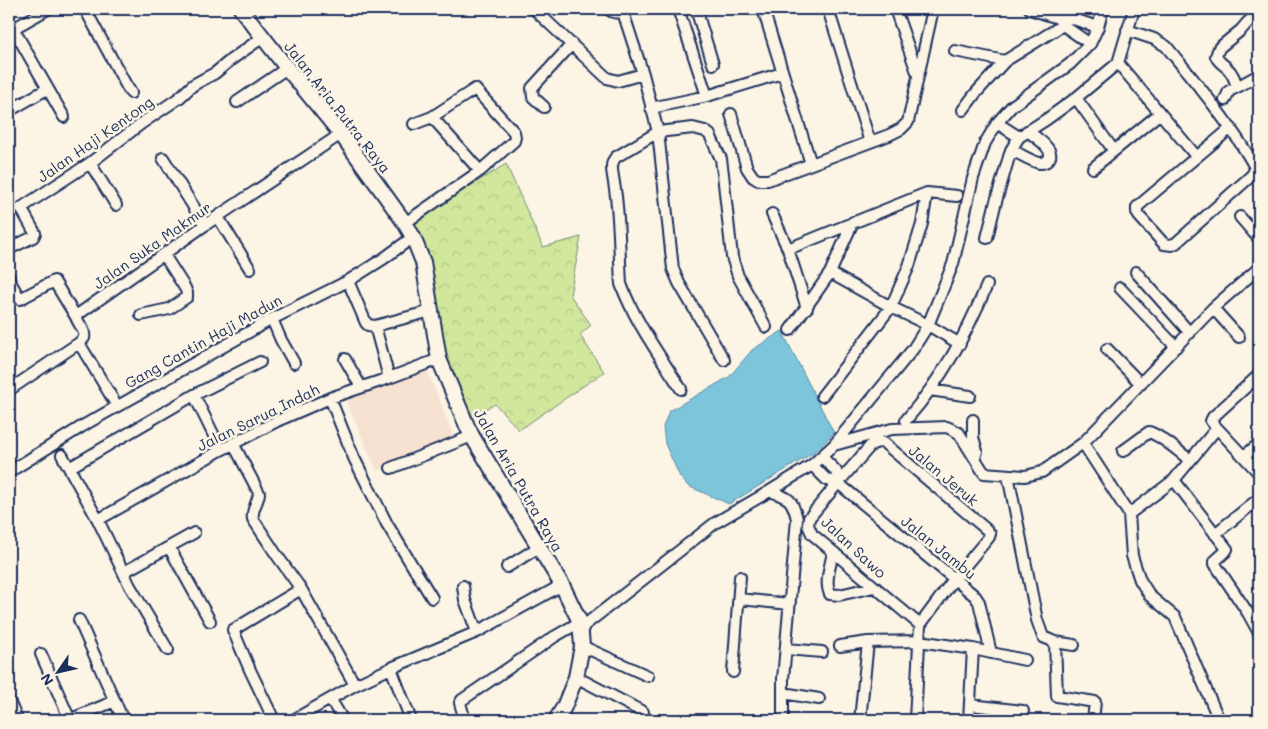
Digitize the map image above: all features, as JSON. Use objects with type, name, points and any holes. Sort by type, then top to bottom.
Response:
[{"type":"main road","name":"Jalan Aria Putra Raya","points":[[241,9],[341,134],[412,237],[423,262],[439,359],[472,436],[562,585],[580,625],[582,646],[576,677],[564,707],[556,720]]},
{"type":"street","points":[[48,9],[11,29],[64,117]]},
{"type":"street","points":[[85,9],[131,93]]},
{"type":"street","points":[[534,9],[607,78],[618,81],[642,74]]},
{"type":"street","points":[[608,9],[616,13],[622,10],[658,132],[674,269],[724,360]]},
{"type":"street","points":[[678,9],[707,96]]},
{"type":"street","points":[[696,9],[713,64]]},
{"type":"street","points":[[763,9],[810,164]]},
{"type":"street","points":[[828,9],[870,142]]},
{"type":"street","points":[[896,9],[918,76]]},
{"type":"street","points":[[731,114],[747,168],[753,177],[758,180],[768,180],[901,129],[908,122],[933,9]]},
{"type":"street","points":[[987,238],[1011,150],[1012,106],[1070,64],[1090,44],[1098,27],[1103,9]]},
{"type":"street","points":[[465,720],[460,703],[462,700],[554,637],[580,625],[715,523],[770,491],[822,457],[913,349],[928,325],[953,264],[973,178],[985,143],[1011,130],[1048,119],[1118,63],[1134,9]]},
{"type":"street","points":[[1037,10],[1063,20],[1098,27]]},
{"type":"street","points":[[1237,86],[1233,75],[1216,56],[1220,48],[1259,12]]},
{"type":"street","points":[[1063,20],[1090,44]]},
{"type":"street","points":[[963,110],[975,94],[1006,61],[1063,20]]},
{"type":"street","points":[[1127,30],[1154,39],[1166,46],[1231,128],[1254,168],[1251,176],[1176,243],[1172,245],[1164,244],[1144,222],[1136,209],[1231,128]]},
{"type":"street","name":"Jalan Haji Kentong","points":[[9,249],[33,237],[36,233],[21,208],[90,163],[142,123],[179,98],[193,85],[215,73],[263,37]]},
{"type":"street","points":[[907,43],[926,41]]},
{"type":"street","points":[[544,107],[533,97],[532,88],[572,44]]},
{"type":"street","points":[[955,52],[1006,61]]},
{"type":"street","points":[[1118,63],[1196,156]]},
{"type":"street","points":[[237,102],[288,68]]},
{"type":"street","points":[[651,108],[707,96],[782,73]]},
{"type":"street","points":[[1224,100],[1229,91],[1259,75]]},
{"type":"street","points":[[9,110],[47,89]]},
{"type":"street","points":[[404,223],[480,172],[514,141],[515,137],[514,132],[475,89],[432,117],[414,124]]},
{"type":"street","points":[[1076,98],[1114,151]]},
{"type":"street","points":[[1092,168],[1159,114]]},
{"type":"street","points":[[432,117],[480,172]]},
{"type":"street","points":[[681,389],[649,339],[621,284],[617,196],[612,167],[612,160],[616,157],[658,132],[693,128],[705,131],[710,135],[720,159],[723,174],[732,258],[738,276],[766,327]]},
{"type":"street","points":[[1011,130],[1039,139],[1050,150],[1050,156],[1045,162],[1039,163],[1011,150]]},
{"type":"street","name":"Jalan Suka Makmur","points":[[76,317],[205,225],[341,134]]},
{"type":"street","points":[[163,158],[205,225]]},
{"type":"street","points":[[90,163],[116,205]]},
{"type":"street","points":[[822,396],[891,307],[909,266],[922,224],[926,193]]},
{"type":"street","points":[[788,249],[926,193],[957,196]]},
{"type":"street","points":[[772,214],[788,249],[807,308]]},
{"type":"street","points":[[218,217],[250,270]]},
{"type":"street","points":[[1240,217],[1259,239]]},
{"type":"street","points":[[790,330],[830,273],[853,222]]},
{"type":"street","name":"Gang Cantin Haji Madun","points":[[9,472],[117,406],[272,319],[348,281],[383,259],[412,237]]},
{"type":"street","points":[[141,316],[169,309],[187,297],[185,288],[164,254]]},
{"type":"street","points":[[834,444],[892,429],[947,427],[959,433],[984,473],[1025,476],[1042,472],[1083,443],[1213,308],[1259,268]]},
{"type":"street","points":[[1136,272],[1190,332]]},
{"type":"street","points":[[830,273],[960,344]]},
{"type":"street","points":[[9,276],[9,280],[20,299],[54,281],[85,335],[78,343],[9,390]]},
{"type":"street","points":[[348,281],[366,323],[371,326],[431,311]]},
{"type":"street","points":[[906,420],[930,390],[960,344],[975,315],[987,285]]},
{"type":"street","points":[[1120,288],[1176,347]]},
{"type":"street","points":[[1213,308],[1238,337]]},
{"type":"street","points":[[272,319],[294,363]]},
{"type":"street","points":[[375,326],[389,378]]},
{"type":"street","points":[[78,343],[117,406]]},
{"type":"street","points":[[1107,349],[1141,384]]},
{"type":"street","points":[[345,358],[361,387]]},
{"type":"street","name":"Jalan Sarua Indah","points":[[98,520],[233,443],[277,421],[330,398],[439,359]]},
{"type":"street","points":[[69,468],[194,395],[260,362]]},
{"type":"street","points":[[1259,376],[1213,417],[1212,421],[1259,473]]},
{"type":"street","points":[[930,390],[970,396]]},
{"type":"street","points":[[194,395],[221,450]]},
{"type":"street","points":[[330,398],[354,458],[387,524],[432,598]]},
{"type":"street","points":[[972,420],[973,437],[977,451],[975,458]]},
{"type":"street","points":[[1128,514],[1174,480],[1217,428]]},
{"type":"street","points":[[1123,451],[1149,432],[1162,439],[1190,460]]},
{"type":"street","points":[[391,468],[472,436]]},
{"type":"street","points":[[233,443],[259,493],[259,498],[252,514],[254,519],[301,590],[355,685]]},
{"type":"street","name":"Jalan Jeruk","points":[[838,483],[872,444],[884,443],[990,534],[954,579]]},
{"type":"street","points":[[1083,443],[1128,514],[1132,556],[1140,580],[1150,596],[1175,617],[1219,720]]},
{"type":"street","points":[[1244,456],[1259,444]]},
{"type":"street","points":[[62,455],[98,520],[130,586],[168,650]]},
{"type":"street","name":"Jalan Jambu","points":[[822,457],[836,471],[838,483]]},
{"type":"street","name":"Jalan Jambu","points":[[812,465],[827,480],[838,483],[977,598],[991,653]]},
{"type":"street","points":[[1008,475],[1037,620],[1043,637],[1055,642],[1074,645]]},
{"type":"street","points":[[1174,480],[1227,550],[1215,561],[1215,564],[1259,633]]},
{"type":"street","name":"Jalan Sawo","points":[[838,483],[809,518],[808,526],[812,534],[920,625]]},
{"type":"street","points":[[770,491],[786,497],[794,505],[797,519],[783,679],[783,720]]},
{"type":"street","points":[[1215,534],[1256,501]]},
{"type":"street","points":[[124,572],[194,534]]},
{"type":"street","points":[[169,547],[210,622]]},
{"type":"street","points":[[508,567],[539,547]]},
{"type":"street","points":[[832,552],[828,584],[830,594],[839,595],[874,587]]},
{"type":"street","points":[[733,672],[740,577]]},
{"type":"street","points":[[915,720],[920,625],[954,579]]},
{"type":"street","points":[[293,720],[355,685],[477,632],[562,585]]},
{"type":"street","points":[[463,586],[465,600],[477,632]]},
{"type":"street","points":[[274,720],[233,630],[301,590]]},
{"type":"street","points":[[739,599],[790,604]]},
{"type":"street","points":[[79,620],[123,720]]},
{"type":"street","points":[[840,646],[868,642],[919,641],[973,649],[1025,660]]},
{"type":"street","points":[[860,720],[868,642]]},
{"type":"street","points":[[1055,642],[1057,696],[1095,702],[1094,720]]},
{"type":"street","points":[[582,646],[648,676]]},
{"type":"street","points":[[786,649],[822,652]]},
{"type":"street","points":[[969,720],[973,649]]},
{"type":"street","points":[[41,654],[70,720],[115,701]]},
{"type":"street","points":[[391,668],[412,720]]},
{"type":"street","points":[[576,677],[643,712]]},
{"type":"street","points":[[783,693],[819,699]]},
{"type":"street","points":[[331,700],[342,720]]},
{"type":"street","points":[[9,701],[17,720]]},
{"type":"street","points":[[971,705],[1023,712]]},
{"type":"shaded area","points":[[424,362],[455,439],[377,471],[343,395]]},
{"type":"green space","points":[[506,164],[543,247],[581,237],[570,295],[591,325],[580,335],[604,372],[519,430],[495,404],[466,419],[447,374],[410,223]]},
{"type":"water","points":[[782,331],[834,433],[813,453],[729,504],[688,486],[680,477],[665,444],[663,427],[669,411],[729,377],[752,350]]}]
